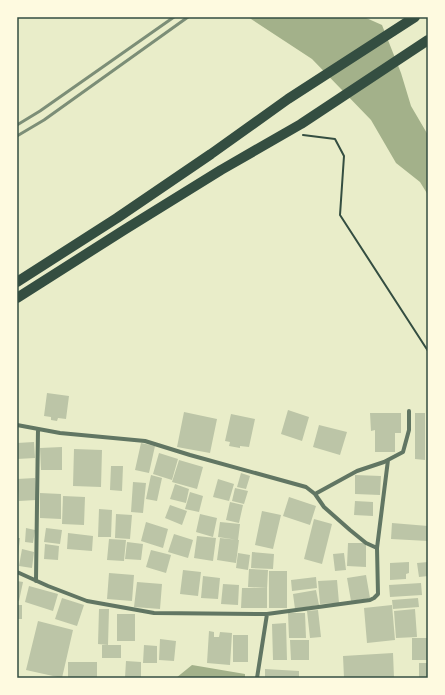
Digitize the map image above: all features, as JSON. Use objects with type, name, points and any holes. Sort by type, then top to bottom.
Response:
[{"type":"highway","points":[[17,282],[142,201],[288,99],[415,17]]},
{"type":"highway","points":[[17,298],[124,230],[301,124],[428,40]]},
{"type":"street","points":[[316,494],[357,471],[388,460],[403,452],[409,430],[409,411]]},
{"type":"street","points":[[17,425],[60,432],[145,441],[306,487],[316,494],[324,507],[350,530],[366,543],[377,548]]},
{"type":"street","points":[[36,581],[38,429]]},
{"type":"street","points":[[17,572],[87,601],[154,613],[267,614],[370,600],[378,594],[377,548],[388,460]]},
{"type":"street","points":[[256,678],[267,614]]},
{"type":"path","points":[[286,133],[335,139],[344,156],[340,214],[428,351]]},
{"type":"shaded area","points":[[248,17],[364,17],[382,25],[401,73],[411,106],[428,135],[428,195],[420,182],[396,163],[371,120],[312,59]]},
{"type":"shaded area","points":[[192,665],[245,674],[245,678],[176,678]]},
{"type":"building","points":[[47,393],[69,396],[66,419],[58,418],[57,421],[51,420],[51,417],[44,416]]},
{"type":"building","points":[[288,410],[309,417],[302,441],[281,434]]},
{"type":"building","points":[[184,412],[217,419],[210,453],[177,447]]},
{"type":"building","points":[[370,413],[401,413],[401,433],[395,433],[395,452],[375,452],[375,430],[371,431]]},
{"type":"building","points":[[415,413],[425,413],[425,460],[415,459]]},
{"type":"building","points":[[231,414],[255,419],[249,447],[240,446],[240,448],[229,446],[230,442],[225,441]]},
{"type":"building","points":[[319,425],[347,432],[340,455],[313,447]]},
{"type":"building","points":[[34,442],[35,458],[17,459],[17,443]]},
{"type":"building","points":[[141,443],[155,446],[149,473],[135,470]]},
{"type":"building","points":[[62,447],[62,470],[41,470],[40,448]]},
{"type":"building","points":[[74,449],[102,450],[101,487],[73,486]]},
{"type":"building","points":[[159,453],[178,459],[172,480],[153,474]]},
{"type":"building","points":[[179,460],[203,467],[197,489],[172,482]]},
{"type":"building","points":[[111,466],[123,466],[122,491],[110,490]]},
{"type":"building","points":[[241,473],[250,476],[246,489],[237,487]]},
{"type":"building","points":[[151,475],[162,478],[157,501],[146,499]]},
{"type":"building","points":[[355,475],[381,476],[380,495],[355,494]]},
{"type":"building","points":[[35,478],[36,500],[19,501],[17,479]]},
{"type":"building","points":[[218,479],[234,484],[229,501],[213,497]]},
{"type":"building","points":[[133,482],[146,483],[143,513],[131,512]]},
{"type":"building","points":[[175,484],[189,489],[186,503],[170,499]]},
{"type":"building","points":[[235,488],[248,491],[244,504],[232,501]]},
{"type":"building","points":[[190,492],[203,496],[199,512],[185,509]]},
{"type":"building","points":[[40,493],[61,494],[61,519],[40,518]]},
{"type":"building","points":[[63,496],[85,497],[84,525],[62,524]]},
{"type":"building","points":[[289,497],[316,506],[310,525],[283,516]]},
{"type":"building","points":[[355,501],[373,502],[373,516],[354,515]]},
{"type":"building","points":[[230,502],[243,505],[239,523],[226,520]]},
{"type":"building","points":[[170,505],[187,511],[182,525],[165,518]]},
{"type":"building","points":[[99,509],[112,510],[111,537],[98,537]]},
{"type":"building","points":[[262,511],[281,515],[273,549],[255,545]]},
{"type":"building","points":[[116,514],[132,515],[130,539],[115,538]]},
{"type":"building","points":[[200,514],[217,518],[213,537],[196,532]]},
{"type":"building","points":[[314,519],[332,524],[322,564],[304,559]]},
{"type":"building","points":[[146,522],[168,529],[163,548],[141,541]]},
{"type":"building","points":[[220,522],[240,524],[238,540],[218,537]]},
{"type":"building","points":[[392,523],[428,526],[428,541],[391,539]]},
{"type":"building","points":[[26,528],[35,530],[33,543],[25,542]]},
{"type":"building","points":[[46,528],[62,530],[60,544],[44,542]]},
{"type":"building","points":[[68,533],[93,536],[92,551],[67,549]]},
{"type":"building","points":[[174,534],[193,540],[188,558],[168,552]]},
{"type":"building","points":[[197,536],[216,538],[213,561],[194,558]]},
{"type":"building","points":[[17,538],[20,538],[18,555],[17,555]]},
{"type":"building","points":[[220,538],[239,540],[236,563],[217,560]]},
{"type":"building","points":[[109,539],[126,540],[124,561],[107,560]]},
{"type":"building","points":[[127,542],[143,544],[141,560],[125,559]]},
{"type":"building","points":[[348,543],[366,543],[366,567],[347,566]]},
{"type":"building","points":[[45,544],[59,546],[58,560],[44,559]]},
{"type":"building","points":[[22,549],[34,552],[32,568],[19,566]]},
{"type":"building","points":[[151,550],[171,555],[166,573],[146,567]]},
{"type":"building","points":[[252,552],[274,554],[273,569],[251,568]]},
{"type":"building","points":[[238,553],[250,555],[248,570],[236,568]]},
{"type":"building","points":[[344,553],[346,570],[335,571],[333,554]]},
{"type":"building","points":[[409,562],[409,573],[406,574],[406,579],[390,580],[390,563]]},
{"type":"building","points":[[428,562],[428,576],[419,577],[417,563]]},
{"type":"building","points":[[249,569],[268,570],[267,588],[248,587]]},
{"type":"building","points":[[183,570],[201,572],[198,596],[180,594]]},
{"type":"building","points":[[269,571],[287,571],[287,608],[269,608]]},
{"type":"building","points":[[109,573],[134,575],[132,601],[107,599]]},
{"type":"building","points":[[366,575],[370,598],[351,601],[347,578]]},
{"type":"building","points":[[203,576],[220,578],[218,599],[201,598]]},
{"type":"building","points":[[316,577],[317,588],[292,591],[291,580]]},
{"type":"building","points":[[337,580],[339,603],[320,604],[318,581]]},
{"type":"building","points":[[17,581],[23,582],[19,601],[17,600]]},
{"type":"building","points":[[137,582],[162,584],[160,609],[134,607]]},
{"type":"building","points":[[421,583],[422,595],[390,597],[389,585]]},
{"type":"building","points":[[223,584],[239,585],[238,605],[221,604]]},
{"type":"building","points":[[29,586],[58,594],[53,611],[25,602]]},
{"type":"building","points":[[242,588],[267,588],[267,608],[241,608]]},
{"type":"building","points":[[316,590],[319,605],[295,609],[293,594]]},
{"type":"building","points":[[62,598],[84,605],[77,626],[55,619]]},
{"type":"building","points":[[418,598],[419,607],[393,609],[392,600]]},
{"type":"building","points":[[17,605],[22,605],[22,619],[17,619]]},
{"type":"building","points":[[392,605],[395,640],[367,643],[364,608]]},
{"type":"building","points":[[99,609],[109,609],[108,645],[98,644]]},
{"type":"building","points":[[415,609],[417,637],[396,638],[394,611]]},
{"type":"building","points":[[318,610],[321,637],[310,638],[307,611]]},
{"type":"building","points":[[288,613],[305,613],[306,638],[289,638]]},
{"type":"building","points":[[117,614],[135,614],[135,641],[117,641]]},
{"type":"building","points":[[38,621],[73,630],[62,678],[26,670]]},
{"type":"building","points":[[286,623],[287,660],[273,660],[272,624]]},
{"type":"building","points":[[209,631],[214,632],[214,637],[219,637],[220,632],[232,633],[230,665],[207,663]]},
{"type":"building","points":[[233,635],[248,635],[248,662],[233,662]]},
{"type":"building","points":[[412,638],[428,638],[428,660],[412,660]]},
{"type":"building","points":[[160,639],[176,641],[174,661],[159,660]]},
{"type":"building","points":[[290,640],[309,640],[309,660],[291,660]]},
{"type":"building","points":[[102,645],[121,645],[121,658],[102,658]]},
{"type":"building","points":[[144,645],[157,646],[157,663],[143,663]]},
{"type":"building","points":[[393,653],[394,678],[344,678],[343,656]]},
{"type":"building","points":[[126,661],[141,662],[141,678],[125,678]]},
{"type":"building","points":[[68,662],[97,662],[97,678],[68,678]]},
{"type":"building","points":[[419,663],[428,663],[428,678],[419,678]]},
{"type":"building","points":[[265,669],[299,671],[299,678],[265,678]]},
{"type":"railway","points":[[17,125],[40,111],[174,17]]},
{"type":"railway","points":[[17,136],[44,120],[188,17]]}]
